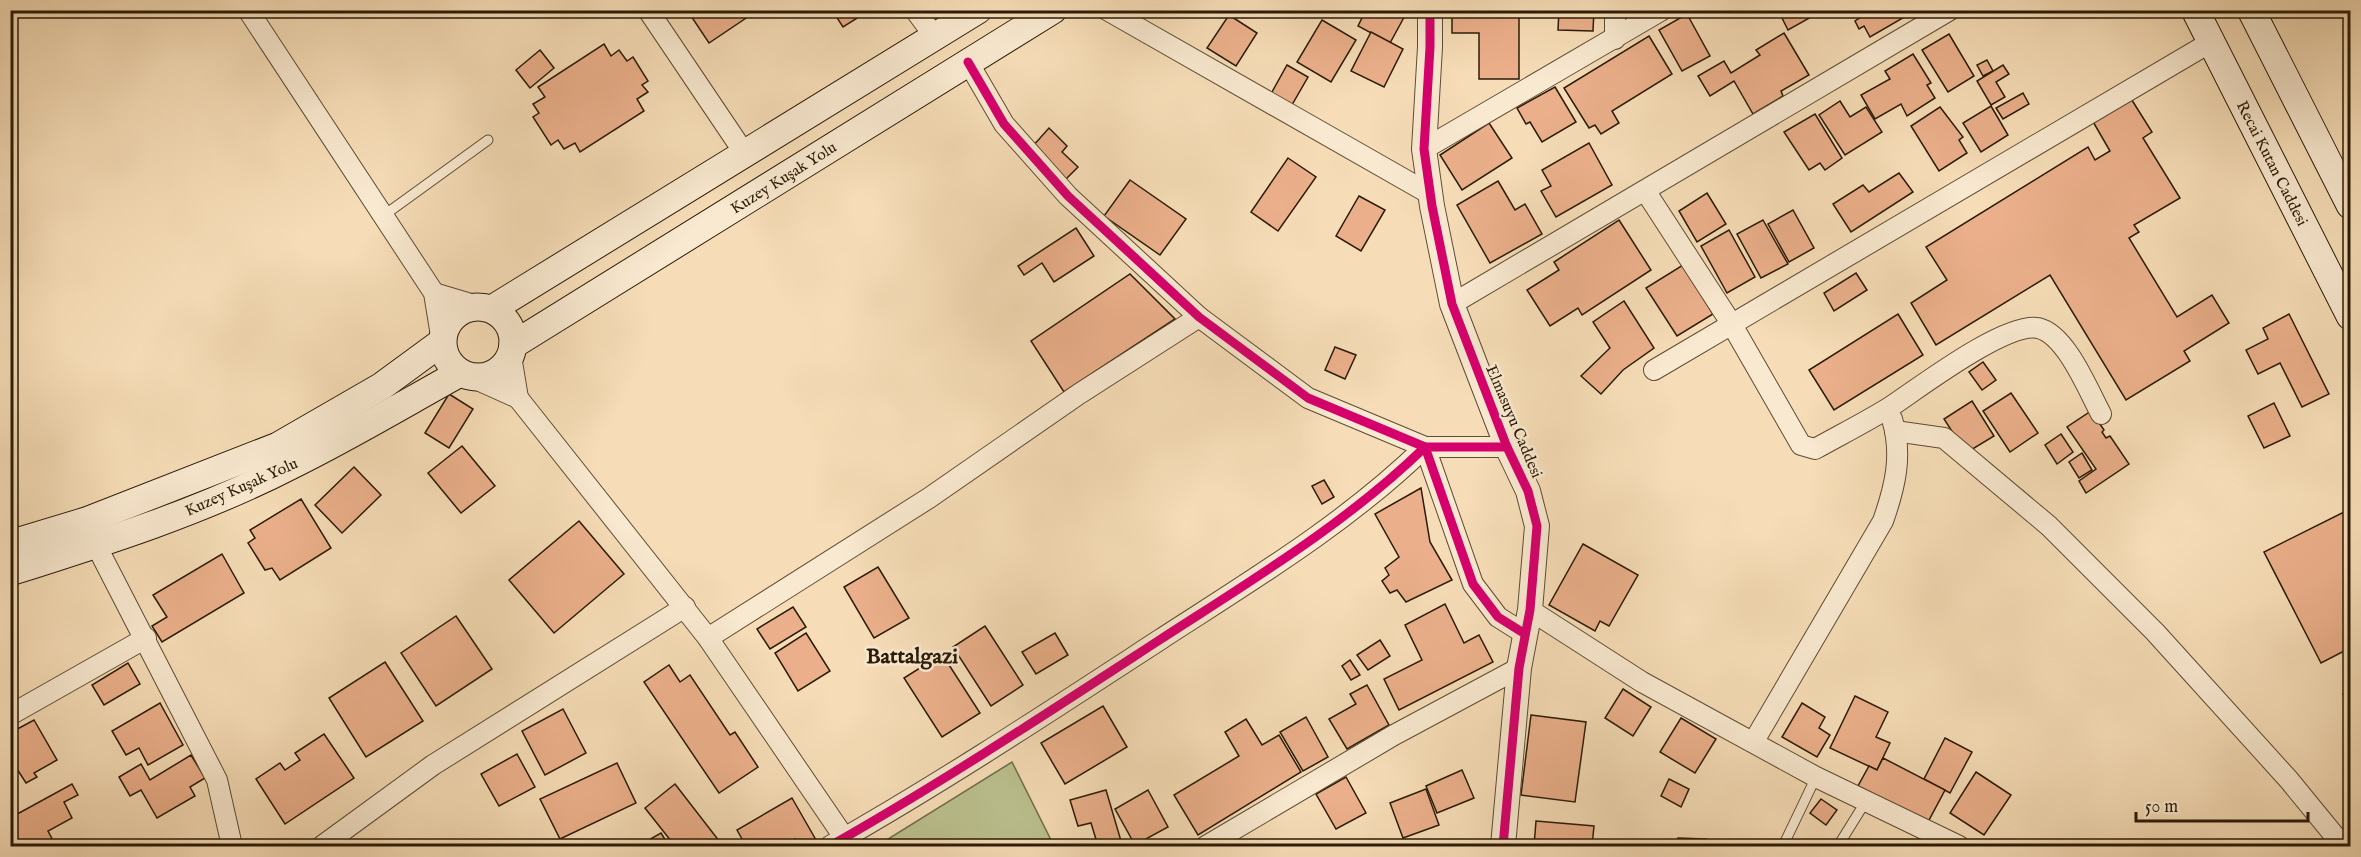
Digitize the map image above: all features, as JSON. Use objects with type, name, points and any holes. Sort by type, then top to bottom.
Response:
[{"type":"main road","points":[[486,308],[746,153],[978,10]]},
{"type":"main road","name":"Kuzey Kuşak Yolu","points":[[512,350],[1053,10]]},
{"type":"main road","name":"Recai Kutan Caddesi","points":[[2195,10],[2350,316]]},
{"type":"main road","points":[[2252,10],[2350,206]]},
{"type":"main road","points":[[470,307],[486,308],[508,324],[512,350],[495,373],[484,377],[465,375],[444,354],[442,342],[450,319],[470,307]]},
{"type":"main road","name":"Kuzey Kuşak Yolu","points":[[10,544],[86,521],[278,446],[382,386],[442,342]]},
{"type":"main road","name":"Kuzey Kuşak Yolu","points":[[10,572],[96,545],[182,512],[290,466],[465,375]]},
{"type":"street","points":[[248,10],[434,293],[442,342]]},
{"type":"street","points":[[648,10],[746,153]]},
{"type":"street","points":[[915,10],[935,37]]},
{"type":"street","points":[[1107,10],[1430,194]]},
{"type":"street","name":"Elmasuyu Caddesi","points":[[1430,10],[1424,148],[1430,194],[1452,304],[1507,447],[1528,490],[1537,526],[1530,610],[1519,668],[1503,846]]},
{"type":"street","points":[[1615,10],[1615,39]]},
{"type":"street","points":[[1424,148],[1662,10]]},
{"type":"street","points":[[1452,304],[1646,192],[1879,50],[1950,10]]},
{"type":"street","points":[[1654,370],[2211,42]]},
{"type":"street","points":[[968,62],[1004,124],[1068,196],[1199,317],[1308,398],[1425,447],[1507,447]]},
{"type":"street","points":[[1646,192],[1731,323],[1801,445],[1815,449],[1888,408],[1984,345],[2018,331],[2037,328],[2060,341],[2101,414]]},
{"type":"street","points":[[434,293],[486,308]]},
{"type":"street","points":[[417,361],[431,326],[434,293]]},
{"type":"street","points":[[708,638],[929,498],[1079,394],[1199,317]]},
{"type":"street","points":[[512,350],[518,398]]},
{"type":"street","points":[[465,375],[518,398],[708,638],[842,844],[1273,566],[1387,484],[1425,447]]},
{"type":"street","points":[[1754,741],[1883,521],[1894,489],[1899,457],[1888,408]]},
{"type":"street","points":[[1895,431],[1944,438],[2049,526],[2155,632],[2289,780],[2343,846]]},
{"type":"street","points":[[1425,447],[1473,584],[1498,617],[1525,634]]},
{"type":"street","points":[[96,545],[146,638],[217,780],[232,846]]},
{"type":"street","points":[[322,846],[433,765],[685,607]]},
{"type":"street","points":[[1530,610],[1642,682],[1754,741],[1816,777],[1866,801],[1928,839],[1959,846]]},
{"type":"street","points":[[10,715],[146,638]]},
{"type":"street","points":[[1206,846],[1394,735],[1519,668]]},
{"type":"lane","points":[[384,216],[488,140]]},
{"type":"lane","points":[[1783,846],[1816,777]]},
{"type":"lane","points":[[1838,846],[1866,801]]},
{"type":"green space","points":[[1012,762],[1054,846],[881,846],[880,844]]},
{"type":"building","points":[[687,10],[758,10],[709,43]]},
{"type":"building","points":[[832,10],[870,10],[843,27]]},
{"type":"building","points":[[1366,10],[1408,10],[1390,43],[1358,26]]},
{"type":"building","points":[[1452,10],[1505,10],[1505,16],[1519,16],[1519,79],[1479,79],[1479,33],[1452,33]]},
{"type":"building","points":[[1559,10],[1594,10],[1593,31],[1558,30]]},
{"type":"building","points":[[1778,10],[1810,10],[1813,16],[1788,30]]},
{"type":"building","points":[[1857,10],[1906,10],[1908,15],[1870,37],[1864,26],[1859,29],[1855,21],[1861,17]]},
{"type":"building","points":[[1687,14],[1710,56],[1682,71],[1659,30]]},
{"type":"building","points":[[1229,15],[1257,33],[1236,66],[1207,48]]},
{"type":"building","points":[[1322,20],[1356,40],[1331,82],[1297,62]]},
{"type":"building","points":[[1371,32],[1403,49],[1384,87],[1351,71]]},
{"type":"building","points":[[1784,33],[1809,75],[1781,91],[1783,96],[1753,114],[1734,81],[1710,96],[1698,76],[1724,61],[1731,73],[1760,55],[1756,50]]},
{"type":"building","points":[[1949,34],[1974,76],[1948,92],[1922,50]]},
{"type":"building","points":[[1649,36],[1672,74],[1612,111],[1619,123],[1601,134],[1595,125],[1589,128],[1564,88]]},
{"type":"building","points":[[604,44],[611,56],[619,50],[627,61],[633,57],[648,81],[642,85],[648,92],[637,99],[644,111],[580,152],[575,143],[564,149],[558,140],[551,145],[533,117],[539,113],[533,104],[545,97],[538,87]]},
{"type":"building","points":[[540,50],[554,68],[530,88],[516,70]]},
{"type":"building","points":[[1913,54],[1931,83],[1927,85],[1935,98],[1907,116],[1901,104],[1875,119],[1861,95],[1890,79],[1885,71]]},
{"type":"building","points":[[1987,60],[1993,71],[1983,76],[1977,65]]},
{"type":"building","points":[[1287,65],[1308,77],[1289,110],[1268,99]]},
{"type":"building","points":[[2003,65],[2009,74],[1996,82],[2005,97],[1991,105],[1977,81]]},
{"type":"building","points":[[1555,87],[1576,122],[1542,142],[1530,122],[1526,124],[1517,108]]},
{"type":"building","points":[[2023,93],[2029,104],[2003,119],[1996,108]]},
{"type":"building","points":[[2130,97],[2152,132],[2143,138],[2180,198],[2134,225],[2139,232],[2129,238],[2177,317],[2212,295],[2229,323],[2184,351],[2190,361],[2126,400],[2050,275],[1936,345],[1911,303],[1947,280],[1926,247],[2088,147],[2095,160],[2110,151],[2092,120]]},
{"type":"building","points":[[1840,101],[1850,117],[1866,107],[1882,132],[1845,155],[1819,115]]},
{"type":"building","points":[[1991,106],[2008,135],[1981,152],[1963,123]]},
{"type":"building","points":[[1940,107],[1963,137],[1959,140],[1967,153],[1939,171],[1911,126]]},
{"type":"building","points":[[1815,114],[1842,158],[1825,170],[1820,163],[1809,170],[1784,132]]},
{"type":"building","points":[[1489,123],[1512,158],[1462,190],[1440,155]]},
{"type":"building","points":[[1049,128],[1067,146],[1062,152],[1078,167],[1066,179],[1032,147]]},
{"type":"building","points":[[1589,143],[1612,185],[1556,217],[1541,191],[1551,186],[1542,170]]},
{"type":"building","points":[[1288,158],[1316,177],[1278,231],[1251,212]]},
{"type":"building","points":[[1899,173],[1913,192],[1851,232],[1833,204],[1863,185],[1869,192]]},
{"type":"building","points":[[1130,180],[1186,219],[1160,255],[1104,216]]},
{"type":"building","points":[[1498,181],[1515,210],[1525,204],[1542,234],[1490,263],[1457,205]]},
{"type":"building","points":[[1707,193],[1726,224],[1697,242],[1679,211]]},
{"type":"building","points":[[1359,196],[1385,210],[1361,251],[1336,236]]},
{"type":"building","points":[[1793,210],[1814,248],[1789,262],[1768,224]]},
{"type":"building","points":[[1619,220],[1651,270],[1582,315],[1578,308],[1550,326],[1527,290],[1559,270],[1554,262]]},
{"type":"building","points":[[1763,220],[1788,264],[1761,278],[1737,234]]},
{"type":"building","points":[[1076,228],[1094,256],[1054,282],[1042,263],[1024,275],[1018,266]]},
{"type":"building","points":[[1729,230],[1755,277],[1727,293],[1701,246]]},
{"type":"building","points":[[1683,265],[1713,314],[1677,336],[1646,288]]},
{"type":"building","points":[[1856,273],[1867,290],[1834,311],[1824,293]]},
{"type":"building","points":[[1130,274],[1175,319],[1064,392],[1031,341]]},
{"type":"building","points":[[1624,301],[1654,348],[1623,370],[1601,394],[1581,376],[1610,348],[1593,322]]},
{"type":"building","points":[[1898,314],[1923,355],[1834,410],[1809,370]]},
{"type":"building","points":[[2289,314],[2329,394],[2302,407],[2280,363],[2258,374],[2246,350],[2268,339],[2263,328]]},
{"type":"building","points":[[1335,347],[1356,355],[1345,379],[1325,370]]},
{"type":"building","points":[[1983,362],[1996,380],[1982,390],[1969,372]]},
{"type":"building","points":[[2011,393],[2038,433],[2010,452],[1983,411]]},
{"type":"building","points":[[449,394],[473,409],[449,448],[425,433]]},
{"type":"building","points":[[1972,401],[1994,436],[1966,453],[1944,419]]},
{"type":"building","points":[[2274,403],[2290,436],[2264,448],[2248,416]]},
{"type":"building","points":[[2091,411],[2104,430],[2102,432],[2106,438],[2110,436],[2129,464],[2086,493],[2079,481],[2096,469],[2067,427]]},
{"type":"building","points":[[2061,434],[2073,452],[2057,464],[2045,445]]},
{"type":"building","points":[[462,446],[495,486],[461,513],[428,473]]},
{"type":"building","points":[[2082,453],[2092,470],[2079,478],[2069,462]]},
{"type":"building","points":[[354,467],[381,495],[342,533],[315,505]]},
{"type":"building","points":[[1324,480],[1334,497],[1322,504],[1312,486]]},
{"type":"building","points":[[1421,488],[1430,542],[1452,580],[1406,602],[1397,590],[1390,593],[1382,581],[1389,575],[1385,568],[1399,557],[1375,514]]},
{"type":"building","points":[[301,499],[331,548],[280,580],[272,568],[265,570],[248,543],[255,538],[250,530]]},
{"type":"building","points":[[2350,509],[2350,648],[2321,663],[2264,552]]},
{"type":"building","points":[[579,521],[624,574],[554,633],[509,580]]},
{"type":"building","points":[[1583,544],[1638,575],[1609,626],[1600,621],[1595,631],[1549,605]]},
{"type":"building","points":[[222,554],[244,593],[162,642],[152,626],[167,617],[153,595]]},
{"type":"building","points":[[878,567],[909,618],[874,638],[844,587]]},
{"type":"building","points":[[1445,604],[1464,643],[1479,635],[1493,662],[1399,710],[1384,679],[1422,660],[1405,625]]},
{"type":"building","points":[[793,607],[806,627],[770,649],[757,629]]},
{"type":"building","points":[[456,616],[492,669],[436,706],[401,653]]},
{"type":"building","points":[[985,626],[1023,685],[991,706],[953,647]]},
{"type":"building","points":[[806,633],[830,671],[798,691],[775,653]]},
{"type":"building","points":[[1055,633],[1068,655],[1036,674],[1022,652]]},
{"type":"building","points":[[1380,640],[1390,656],[1368,670],[1357,655]]},
{"type":"building","points":[[942,654],[980,713],[942,737],[904,678]]},
{"type":"building","points":[[1350,660],[1360,675],[1351,680],[1342,666]]},
{"type":"building","points":[[385,662],[423,721],[366,757],[329,698]]},
{"type":"building","points":[[128,663],[140,684],[104,705],[92,685]]},
{"type":"building","points":[[669,665],[680,682],[690,675],[730,735],[735,732],[758,767],[719,793],[644,682]]},
{"type":"building","points":[[1367,685],[1389,725],[1347,749],[1329,719],[1356,704],[1350,694]]},
{"type":"building","points":[[1623,689],[1651,707],[1633,736],[1605,718]]},
{"type":"building","points":[[2350,690],[2350,707],[2343,694]]},
{"type":"building","points":[[1855,696],[1888,712],[1876,737],[1890,743],[1877,770],[1830,748]]},
{"type":"building","points":[[160,703],[183,745],[148,765],[139,748],[126,755],[112,731]]},
{"type":"building","points":[[1802,703],[1825,717],[1819,728],[1830,735],[1817,757],[1782,737]]},
{"type":"building","points":[[1103,706],[1127,747],[1065,784],[1041,743]]},
{"type":"building","points":[[563,709],[586,753],[545,775],[522,731]]},
{"type":"building","points":[[1531,715],[1586,722],[1575,802],[1521,795]]},
{"type":"building","points":[[1306,717],[1328,757],[1303,771],[1280,732]]},
{"type":"building","points":[[1681,718],[1716,739],[1695,773],[1660,752]]},
{"type":"building","points":[[1246,719],[1262,745],[1279,735],[1301,772],[1198,835],[1174,795],[1239,756],[1225,732]]},
{"type":"building","points":[[34,720],[57,760],[34,773],[37,777],[26,783],[10,758],[10,733]]},
{"type":"building","points":[[324,734],[354,778],[285,824],[256,779],[280,763],[285,770],[300,760],[295,753]]},
{"type":"building","points":[[1945,738],[1972,752],[1950,793],[1924,779]]},
{"type":"building","points":[[517,754],[535,787],[499,806],[481,774]]},
{"type":"building","points":[[191,755],[205,778],[190,787],[195,796],[157,818],[141,790],[130,796],[119,777],[141,764],[150,780]]},
{"type":"building","points":[[1883,758],[1945,790],[1928,822],[1858,786],[1869,766],[1877,770]]},
{"type":"building","points":[[617,763],[636,803],[560,839],[540,799]]},
{"type":"building","points":[[1462,770],[1474,798],[1437,813],[1426,786]]},
{"type":"building","points":[[1976,772],[2011,795],[1984,835],[1950,813]]},
{"type":"building","points":[[1346,777],[1366,813],[1336,829],[1316,794]]},
{"type":"building","points":[[1669,779],[1689,789],[1681,807],[1661,796]]},
{"type":"building","points":[[72,784],[78,795],[64,802],[72,818],[48,831],[56,846],[12,846],[10,818]]},
{"type":"building","points":[[675,784],[723,846],[675,846],[645,808]]},
{"type":"building","points":[[1426,789],[1439,825],[1403,838],[1390,803]]},
{"type":"building","points":[[1106,790],[1121,841],[1098,846],[1091,823],[1078,826],[1070,800]]},
{"type":"building","points":[[1148,790],[1168,827],[1135,845],[1115,809]]},
{"type":"building","points":[[792,798],[816,840],[806,846],[800,846],[795,839],[782,846],[746,846],[737,830]]},
{"type":"building","points":[[1821,799],[1837,810],[1826,825],[1810,813]]},
{"type":"building","points":[[1536,821],[1594,826],[1592,846],[1534,846]]},
{"type":"building","points":[[661,833],[669,846],[638,846]]},
{"type":"building","points":[[1678,838],[1733,842],[1731,846],[1678,846]]},
{"type":"cycle path","points":[[1430,10],[1424,149],[1432,206],[1452,304],[1507,447],[1528,491],[1537,526],[1530,610],[1519,668],[1503,846]]},
{"type":"cycle path","points":[[968,62],[1004,124],[1068,196],[1199,317],[1308,398],[1425,447],[1473,584],[1498,617],[1525,634]]},
{"type":"cycle path","points":[[830,846],[997,745],[1264,572],[1364,501],[1425,447],[1507,447]]},
{"type":"district","name":"Battalgazi","points":[[912,655]]}]
